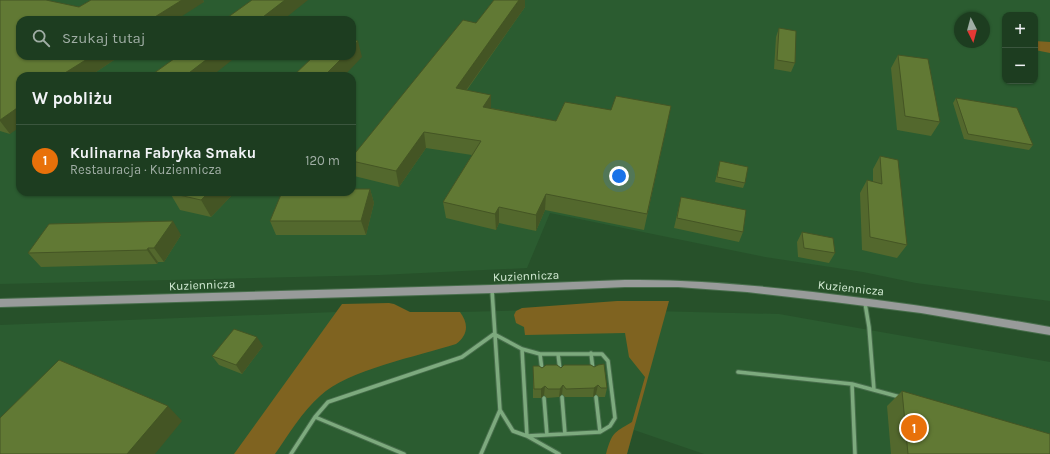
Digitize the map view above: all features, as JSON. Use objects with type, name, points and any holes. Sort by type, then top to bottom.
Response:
[{"type":"main road","name":"Kuziennicza","points":[[0,303],[492,290],[596,285],[702,285],[864,301],[936,311],[1050,331]]},
{"type":"lane","points":[[492,290],[500,410],[513,431],[527,436],[559,454]]},
{"type":"lane","points":[[864,301],[869,327],[874,390]]},
{"type":"lane","points":[[494,334],[522,349],[540,354],[602,354],[608,361],[615,418],[610,426],[600,432],[527,436]]},
{"type":"lane","points":[[291,454],[315,417],[328,402],[462,357],[494,334]]},
{"type":"lane","points":[[522,349],[527,436]]},
{"type":"lane","points":[[591,353],[593,373]]},
{"type":"lane","points":[[540,354],[542,374]]},
{"type":"lane","points":[[558,354],[560,374]]},
{"type":"lane","points":[[738,372],[852,384],[904,399]]},
{"type":"lane","points":[[852,384],[856,454]]},
{"type":"lane","points":[[562,397],[565,434]]},
{"type":"lane","points":[[596,397],[600,432]]},
{"type":"lane","points":[[544,398],[547,435]]},
{"type":"lane","points":[[481,454],[500,410]]},
{"type":"lane","points":[[315,417],[404,454]]},
{"type":"shaded area","points":[[0,0],[1050,0],[1050,301],[916,283],[863,272],[765,257],[550,213],[527,268],[380,275],[0,284]]},
{"type":"shaded area","points":[[1038,41],[1050,42],[1050,53],[1038,51]]},
{"type":"shaded area","points":[[617,301],[669,301],[627,454],[606,454],[614,434],[632,422],[645,377],[629,357],[625,333],[525,335],[524,327],[516,323],[514,315],[516,311],[522,308]]},
{"type":"shaded area","points":[[389,303],[410,312],[460,312],[466,325],[465,333],[456,344],[365,371],[332,387],[313,402],[307,409],[275,454],[234,454],[342,304]]},
{"type":"shaded area","points":[[570,309],[779,314],[1050,362],[1050,454],[704,454],[634,430],[627,454],[0,454],[0,325],[336,312],[460,312]]},
{"type":"building","points":[[0,0],[46,0],[79,7],[91,0],[182,0],[156,16],[16,16],[16,60],[86,60],[66,72],[16,72],[16,109],[0,120]]},
{"type":"building","points":[[252,0],[285,0],[264,16],[230,16]]},
{"type":"building","points":[[494,0],[519,0],[456,88],[491,95],[483,107],[556,121],[565,102],[611,110],[616,96],[671,106],[647,214],[546,194],[536,215],[499,207],[495,214],[443,202],[481,141],[424,132],[396,171],[356,162],[356,152],[463,20],[476,23]]},
{"type":"building","points":[[779,28],[796,31],[795,63],[777,60]]},
{"type":"building","points":[[898,55],[928,59],[940,122],[905,116]]},
{"type":"building","points":[[172,60],[206,60],[190,72],[156,72]]},
{"type":"building","points":[[310,60],[340,60],[328,72],[297,72]]},
{"type":"building","points":[[956,98],[1017,108],[1033,145],[968,134]]},
{"type":"building","points":[[880,156],[898,160],[907,245],[870,237],[867,180],[882,184]]},
{"type":"building","points":[[720,161],[748,167],[745,183],[717,177]]},
{"type":"building","points":[[356,189],[370,189],[361,221],[270,221],[280,196],[356,196]]},
{"type":"building","points":[[183,196],[205,196],[201,200]]},
{"type":"building","points":[[681,197],[746,210],[743,232],[677,218]]},
{"type":"building","points":[[173,221],[154,248],[148,248],[147,250],[28,253],[49,224]]},
{"type":"building","points":[[802,232],[833,238],[835,253],[804,248]]},
{"type":"building","points":[[234,329],[257,337],[236,365],[212,356]]},
{"type":"building","points":[[59,360],[168,406],[127,454],[0,454],[0,418]]},
{"type":"building","points":[[604,364],[607,388],[601,388],[598,385],[594,388],[566,389],[563,385],[560,389],[548,389],[545,386],[541,389],[534,389],[533,366],[539,366],[542,368],[546,365],[557,365],[561,368],[564,365],[591,365],[594,367]]},
{"type":"building","points":[[902,391],[1050,434],[1050,454],[908,454]]},
{"type":"place","name":"Kulinarna Fabryka Smaku","points":[[914,428]]}]
